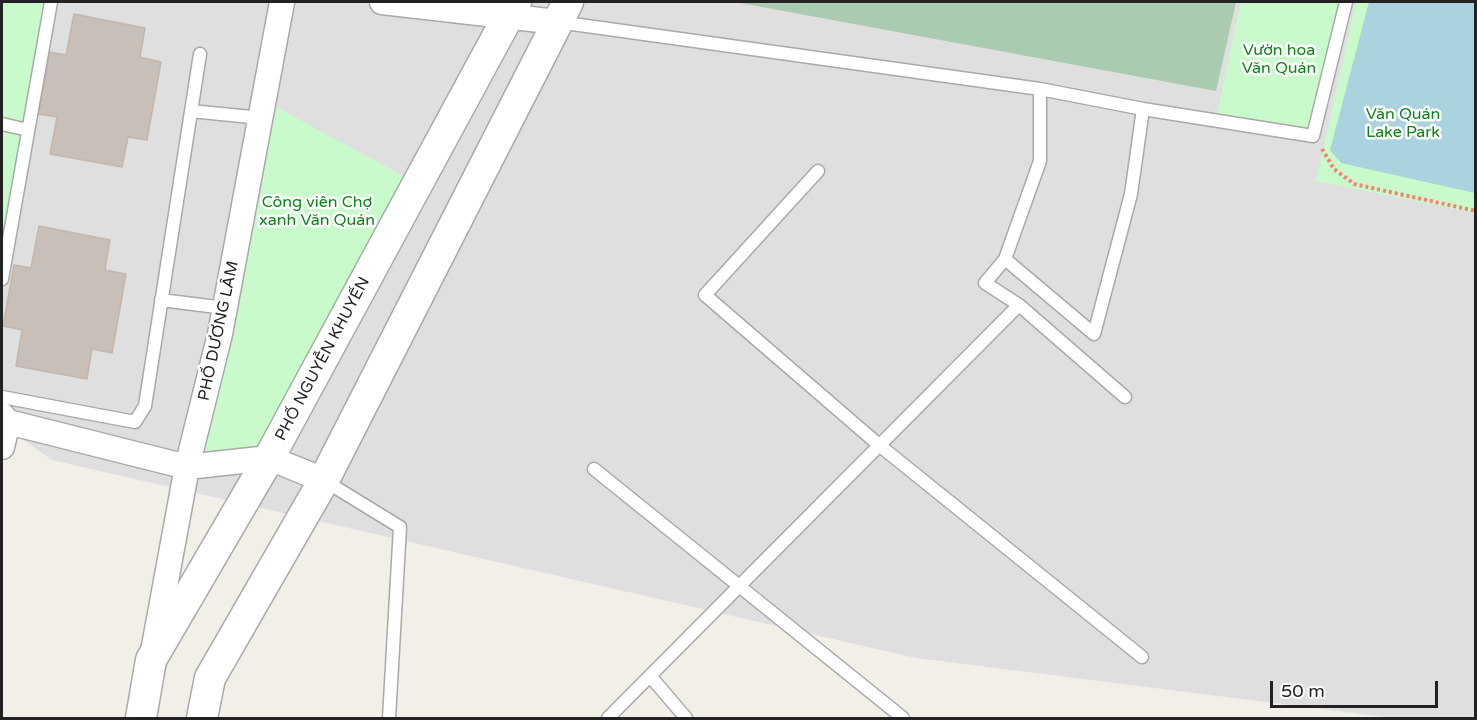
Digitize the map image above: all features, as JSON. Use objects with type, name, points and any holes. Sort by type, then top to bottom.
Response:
[{"type":"street","name":"PHỐ DƯƠNG LÂM","points":[[151,660],[187,467],[225,308],[282,2]]},
{"type":"street","points":[[202,718],[210,678],[324,480],[562,12],[382,2]]},
{"type":"street","name":"PHỐ NGUYỄN KHUYẾN","points":[[141,718],[151,660],[269,458],[512,9]]},
{"type":"street","points":[[2,447],[5,418],[187,467],[269,458],[324,480]]},
{"type":"lane","points":[[2,279],[3,261],[51,2]]},
{"type":"lane","points":[[562,12],[1041,89],[1143,109],[1313,136],[1346,2]]},
{"type":"lane","points":[[2,397],[135,422],[145,406],[200,54]]},
{"type":"lane","points":[[1041,89],[1040,161],[1005,260],[985,283],[1019,305],[1125,397]]},
{"type":"lane","points":[[1005,260],[1094,334],[1131,194],[1143,109]]},
{"type":"lane","points":[[191,111],[261,118]]},
{"type":"lane","points":[[2,124],[28,130]]},
{"type":"lane","points":[[818,171],[705,295],[879,445],[1142,657]]},
{"type":"lane","points":[[161,300],[225,308]]},
{"type":"lane","points":[[608,718],[1019,305]]},
{"type":"lane","points":[[594,469],[741,585],[903,718]]},
{"type":"lane","points":[[324,480],[400,527],[389,718]]},
{"type":"lane","points":[[651,677],[686,718]]},
{"type":"path","points":[[1313,136],[1334,169],[1347,181],[1476,211]]},
{"type":"shaded area","points":[[2,2],[1475,2],[1475,718],[1393,718],[916,658],[52,460],[2,425]]},
{"type":"green space","points":[[2,2],[50,2],[2,272]]},
{"type":"green space","points":[[735,2],[1236,2],[1216,91]]},
{"type":"green space","name":"Vườn hoa Văn Quán","points":[[1241,2],[1343,2],[1311,133],[1216,118]]},
{"type":"green space","name":"Văn Quán Lake Park","points":[[1356,2],[1475,2],[1475,213],[1316,181]]},
{"type":"green space","name":"Công viên Chợ xanh Văn Quán","points":[[267,102],[414,182],[267,454],[192,463]]},
{"type":"water","name":"Văn Quán Lake Park","points":[[1369,2],[1475,2],[1475,193],[1341,163],[1330,150]]},
{"type":"building","points":[[74,14],[145,28],[140,57],[161,62],[147,140],[128,137],[122,167],[50,154],[57,117],[38,114],[50,52],[66,55]]},
{"type":"building","points":[[39,226],[110,240],[105,270],[126,274],[112,353],[92,349],[87,379],[16,366],[22,330],[3,326],[14,265],[31,268]]}]
